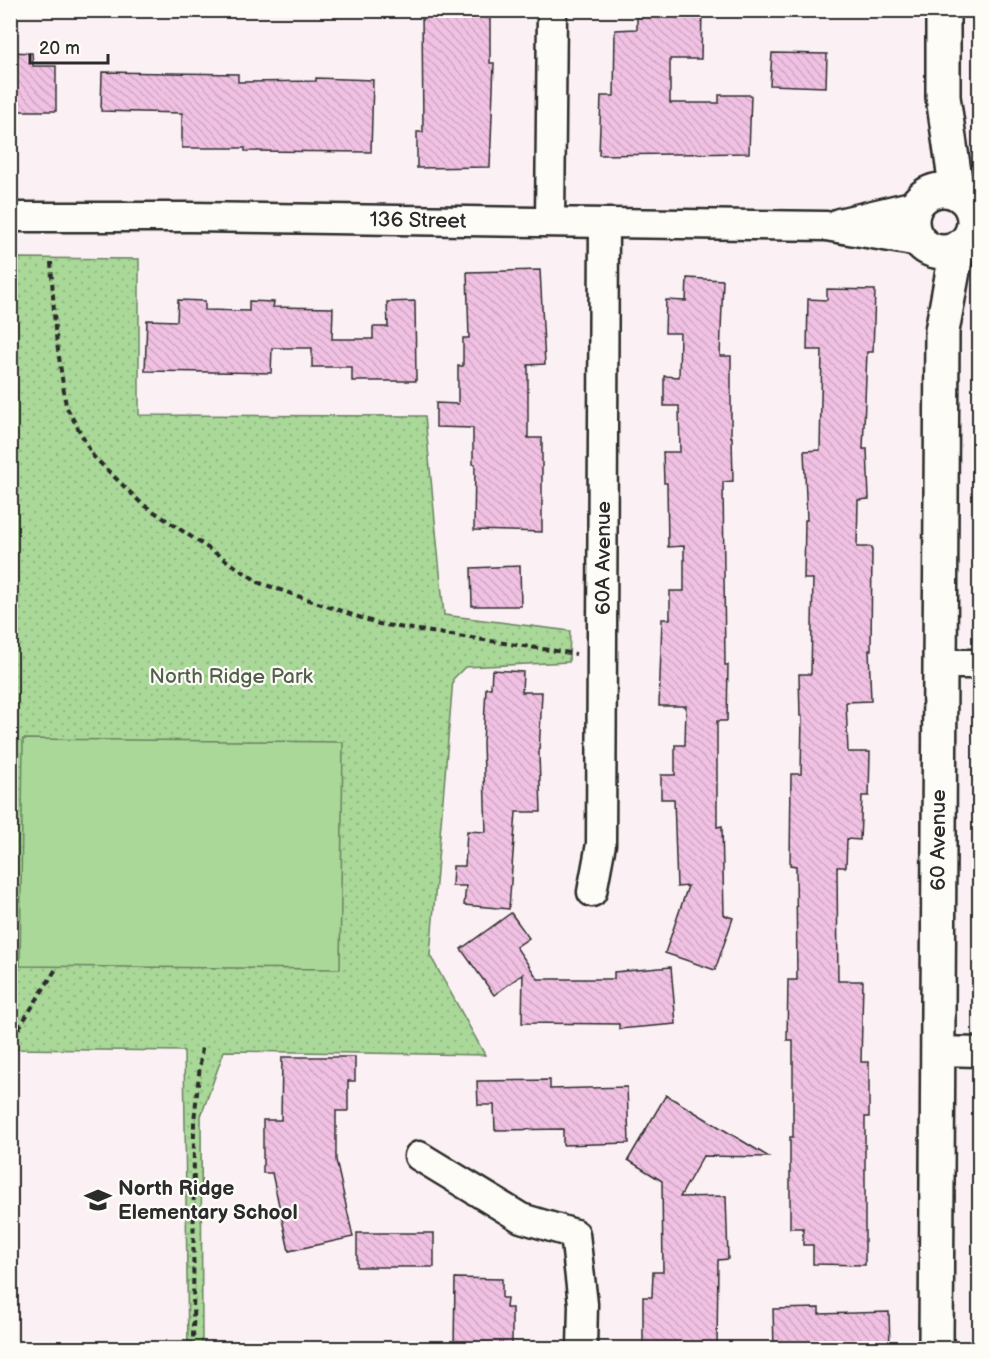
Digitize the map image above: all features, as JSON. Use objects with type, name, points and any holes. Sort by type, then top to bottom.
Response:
[{"type":"street","points":[[550,222],[552,10]]},
{"type":"street","points":[[943,10],[943,97],[912,224],[921,244],[940,252],[967,246],[975,220],[968,201],[943,97]]},
{"type":"street","points":[[919,201],[939,190],[968,201]]},
{"type":"street","name":"136 Street","points":[[826,226],[919,201]]},
{"type":"street","name":"136 Street","points":[[10,218],[190,217],[826,226],[921,244]]},
{"type":"street","name":"60A Avenue","points":[[592,891],[601,844],[604,223]]},
{"type":"street","name":"60 Avenue","points":[[921,244],[942,332],[936,1348]]},
{"type":"street","name":"60 Avenue","points":[[942,332],[967,246]]},
{"type":"street","points":[[939,664],[980,664]]},
{"type":"street","points":[[937,1051],[980,1052]]},
{"type":"street","points":[[419,1156],[521,1218],[575,1234],[583,1304],[582,1348]]},
{"type":"path","points":[[51,262],[55,329],[66,406],[93,456],[141,503],[260,583],[368,621],[583,655]]},
{"type":"path","points":[[10,1034],[17,1031],[56,969]]},
{"type":"path","points":[[193,1348],[194,1121],[202,1046]]},
{"type":"green space","name":"North Ridge Park","points":[[11,258],[139,259],[139,415],[425,416],[444,615],[570,631],[569,662],[465,667],[453,679],[430,955],[485,1055],[224,1051],[201,1116],[202,1348],[188,1348],[184,1051],[11,1049]]},
{"type":"green space","points":[[23,739],[343,742],[340,969],[20,966]]},
{"type":"building","points":[[422,10],[490,10],[490,63],[494,63],[490,167],[417,168],[417,132],[423,132]]},
{"type":"building","points":[[637,10],[702,10],[701,59],[670,59],[670,103],[719,103],[719,95],[751,95],[749,153],[599,155],[601,96],[614,96],[615,30],[637,29]]},
{"type":"building","points":[[10,52],[32,53],[33,66],[56,66],[56,111],[10,111]]},
{"type":"building","points":[[772,53],[827,54],[826,87],[770,85]]},
{"type":"building","points":[[102,72],[238,74],[238,82],[316,81],[316,78],[373,80],[371,152],[182,148],[182,113],[101,111]]},
{"type":"building","points":[[540,270],[545,364],[528,365],[528,438],[542,438],[542,532],[474,530],[473,428],[436,427],[436,403],[458,404],[458,366],[463,366],[463,338],[469,338],[467,272]]},
{"type":"building","points":[[687,278],[723,280],[720,356],[731,356],[733,481],[723,482],[725,665],[728,665],[727,721],[717,721],[717,827],[722,826],[724,915],[733,918],[715,970],[665,953],[688,886],[677,887],[674,799],[661,799],[661,775],[675,775],[675,745],[685,745],[686,706],[659,706],[662,619],[670,619],[670,591],[684,591],[684,546],[668,547],[667,483],[664,483],[663,452],[680,452],[679,406],[664,406],[664,376],[679,377],[680,333],[665,333],[666,300],[686,301]]},
{"type":"building","points":[[827,289],[875,290],[873,352],[867,352],[863,449],[867,449],[869,499],[858,500],[857,547],[872,547],[871,650],[869,650],[871,701],[846,702],[848,752],[870,752],[869,796],[862,796],[860,840],[847,839],[846,867],[837,867],[838,981],[863,981],[861,1062],[869,1062],[869,1117],[865,1117],[865,1265],[813,1264],[813,1245],[803,1245],[803,1228],[790,1228],[793,1040],[787,1040],[788,980],[797,980],[796,866],[790,865],[791,774],[801,774],[802,716],[800,716],[799,674],[811,674],[813,579],[804,579],[805,520],[807,520],[804,451],[820,450],[822,350],[807,350],[808,299],[827,300]]},
{"type":"building","points":[[178,300],[205,301],[205,310],[249,311],[249,301],[274,302],[273,307],[333,308],[332,339],[373,339],[373,327],[388,327],[387,302],[415,301],[416,381],[352,381],[352,367],[312,367],[312,348],[272,348],[271,373],[145,371],[147,320],[177,321]]},
{"type":"building","points":[[520,566],[521,606],[472,606],[471,568]]},
{"type":"building","points":[[492,670],[523,672],[522,692],[542,692],[539,754],[541,812],[516,812],[509,909],[464,905],[466,886],[452,886],[453,866],[465,866],[467,831],[486,832],[483,743],[486,688],[491,688]]},
{"type":"building","points":[[511,913],[529,938],[516,947],[538,979],[614,979],[614,972],[671,967],[676,1024],[619,1029],[619,1024],[522,1023],[523,974],[494,995],[461,949]]},
{"type":"building","points":[[282,1057],[355,1057],[355,1081],[348,1081],[348,1111],[336,1111],[336,1160],[353,1237],[289,1251],[272,1173],[263,1173],[263,1120],[281,1120]]},
{"type":"building","points":[[550,1080],[550,1089],[627,1087],[629,1143],[563,1145],[563,1129],[495,1130],[494,1105],[478,1105],[477,1081]]},
{"type":"building","points":[[666,1095],[769,1157],[703,1156],[680,1197],[726,1196],[728,1259],[718,1260],[717,1348],[643,1348],[643,1297],[652,1297],[653,1272],[663,1272],[662,1181],[628,1160]]},
{"type":"building","points":[[357,1233],[434,1233],[434,1267],[357,1267]]},
{"type":"building","points":[[455,1278],[502,1279],[502,1298],[507,1298],[506,1308],[512,1308],[512,1348],[454,1348]]},
{"type":"building","points":[[819,1308],[819,1314],[889,1312],[890,1348],[774,1348],[773,1309]]},
{"type":"place","name":"North Ridge Elementary School","points":[[98,1200]]}]
